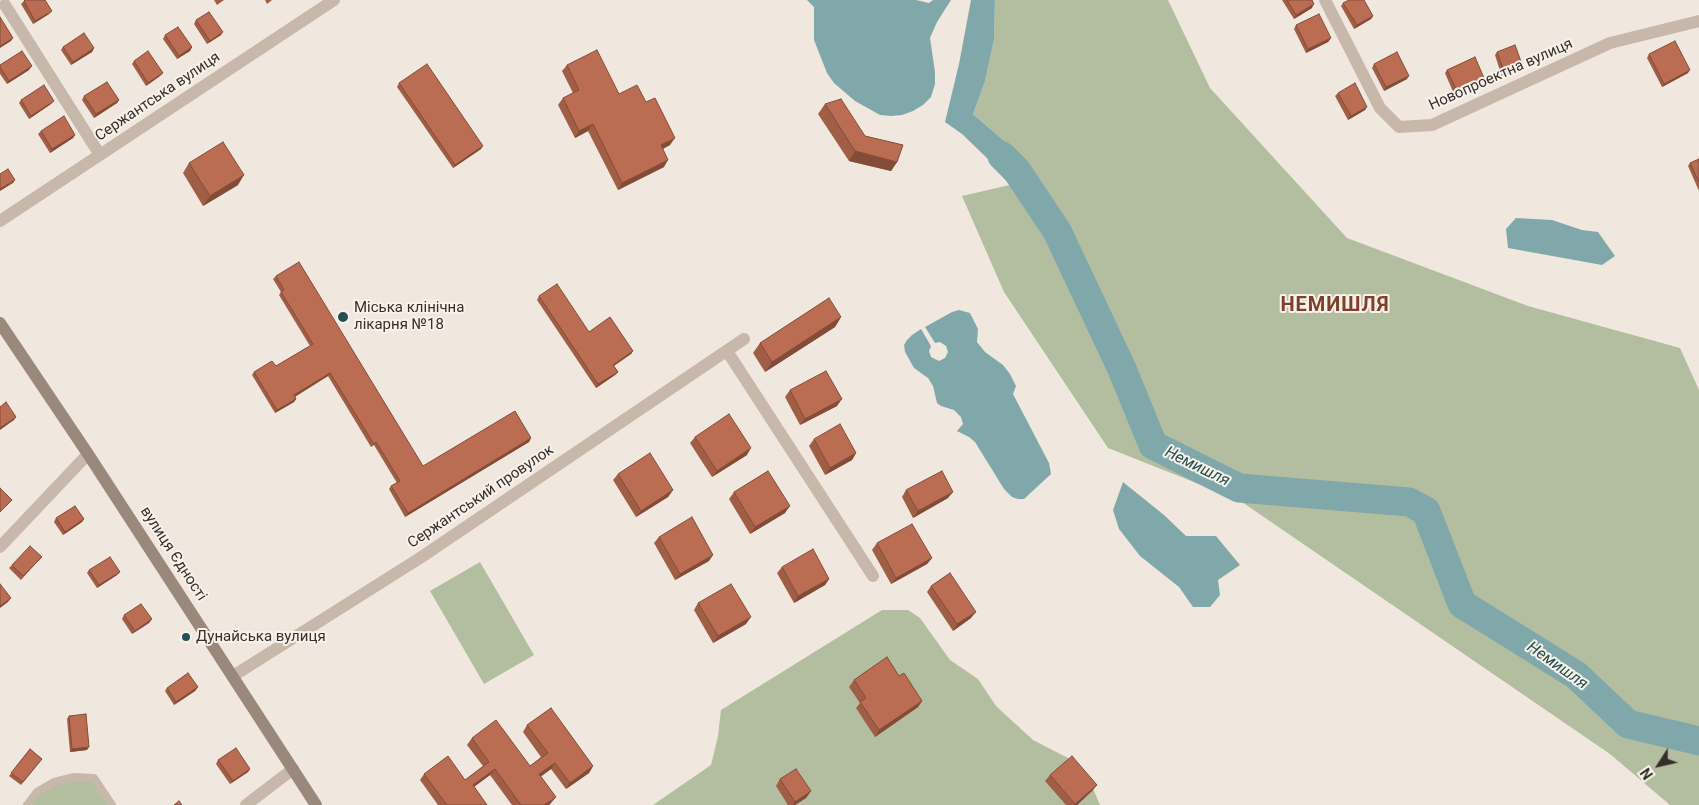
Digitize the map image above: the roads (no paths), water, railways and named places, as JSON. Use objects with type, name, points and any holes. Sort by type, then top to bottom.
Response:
[{"type":"main road","name":"вулиця Єдності","points":[[0,323],[88,454],[316,805]]},
{"type":"street","name":"Сержантська вулиця","points":[[0,221],[334,0]]},
{"type":"street","name":"Новопроектна вулиця","points":[[1325,0],[1380,108],[1399,127],[1432,125],[1610,43],[1699,20]]},
{"type":"street","points":[[6,4],[100,155]]},
{"type":"street","name":"Сержантський провулок","points":[[233,676],[420,558],[744,339]]},
{"type":"street","points":[[727,351],[873,576]]},
{"type":"street","points":[[0,547],[88,454]]},
{"type":"street","points":[[246,805],[293,769]]},
{"type":"lane","points":[[27,805],[37,792],[54,782],[74,777],[94,778],[112,805]]},
{"type":"water","points":[[807,0],[916,0],[929,3],[933,0],[951,0],[937,22],[930,38],[935,72],[935,84],[931,97],[913,111],[891,116],[880,115],[855,101],[834,83],[827,73],[814,40],[814,7]]},
{"type":"water","points":[[971,0],[995,0],[994,40],[985,81],[973,114],[1028,165],[1034,187],[1014,184],[962,134],[945,122],[959,64]]},
{"type":"water","points":[[1516,218],[1552,220],[1582,230],[1598,232],[1615,256],[1602,265],[1508,248],[1506,229]]},
{"type":"water","points":[[959,310],[970,313],[978,329],[977,342],[985,352],[1003,365],[1010,374],[1016,386],[1013,394],[1049,463],[1051,474],[1024,499],[1012,497],[1004,489],[975,442],[957,431],[963,424],[961,417],[954,410],[937,403],[933,386],[928,378],[914,368],[905,352],[904,345],[907,340],[921,329],[931,346],[929,351],[931,357],[939,361],[945,358],[948,352],[946,346],[940,342],[935,343],[925,327]]},
{"type":"water","points":[[1123,482],[1164,515],[1186,536],[1216,536],[1240,565],[1218,580],[1220,595],[1210,607],[1193,607],[1179,587],[1140,556],[1119,529],[1113,510]]},
{"type":"waterway","name":"Немишля","points":[[1002,156],[1017,171],[1057,231],[1122,369],[1153,445],[1239,488],[1409,502],[1426,511],[1462,604],[1576,675],[1628,724],[1699,741]]},
{"type":"place","name":"Міська клінічна лікарня №18","points":[[343,317]]},
{"type":"place","name":"Дунайська вулиця","points":[[186,637]]},
{"type":"district","name":"НЕМИШЛЯ","points":[[1335,306]]}]
